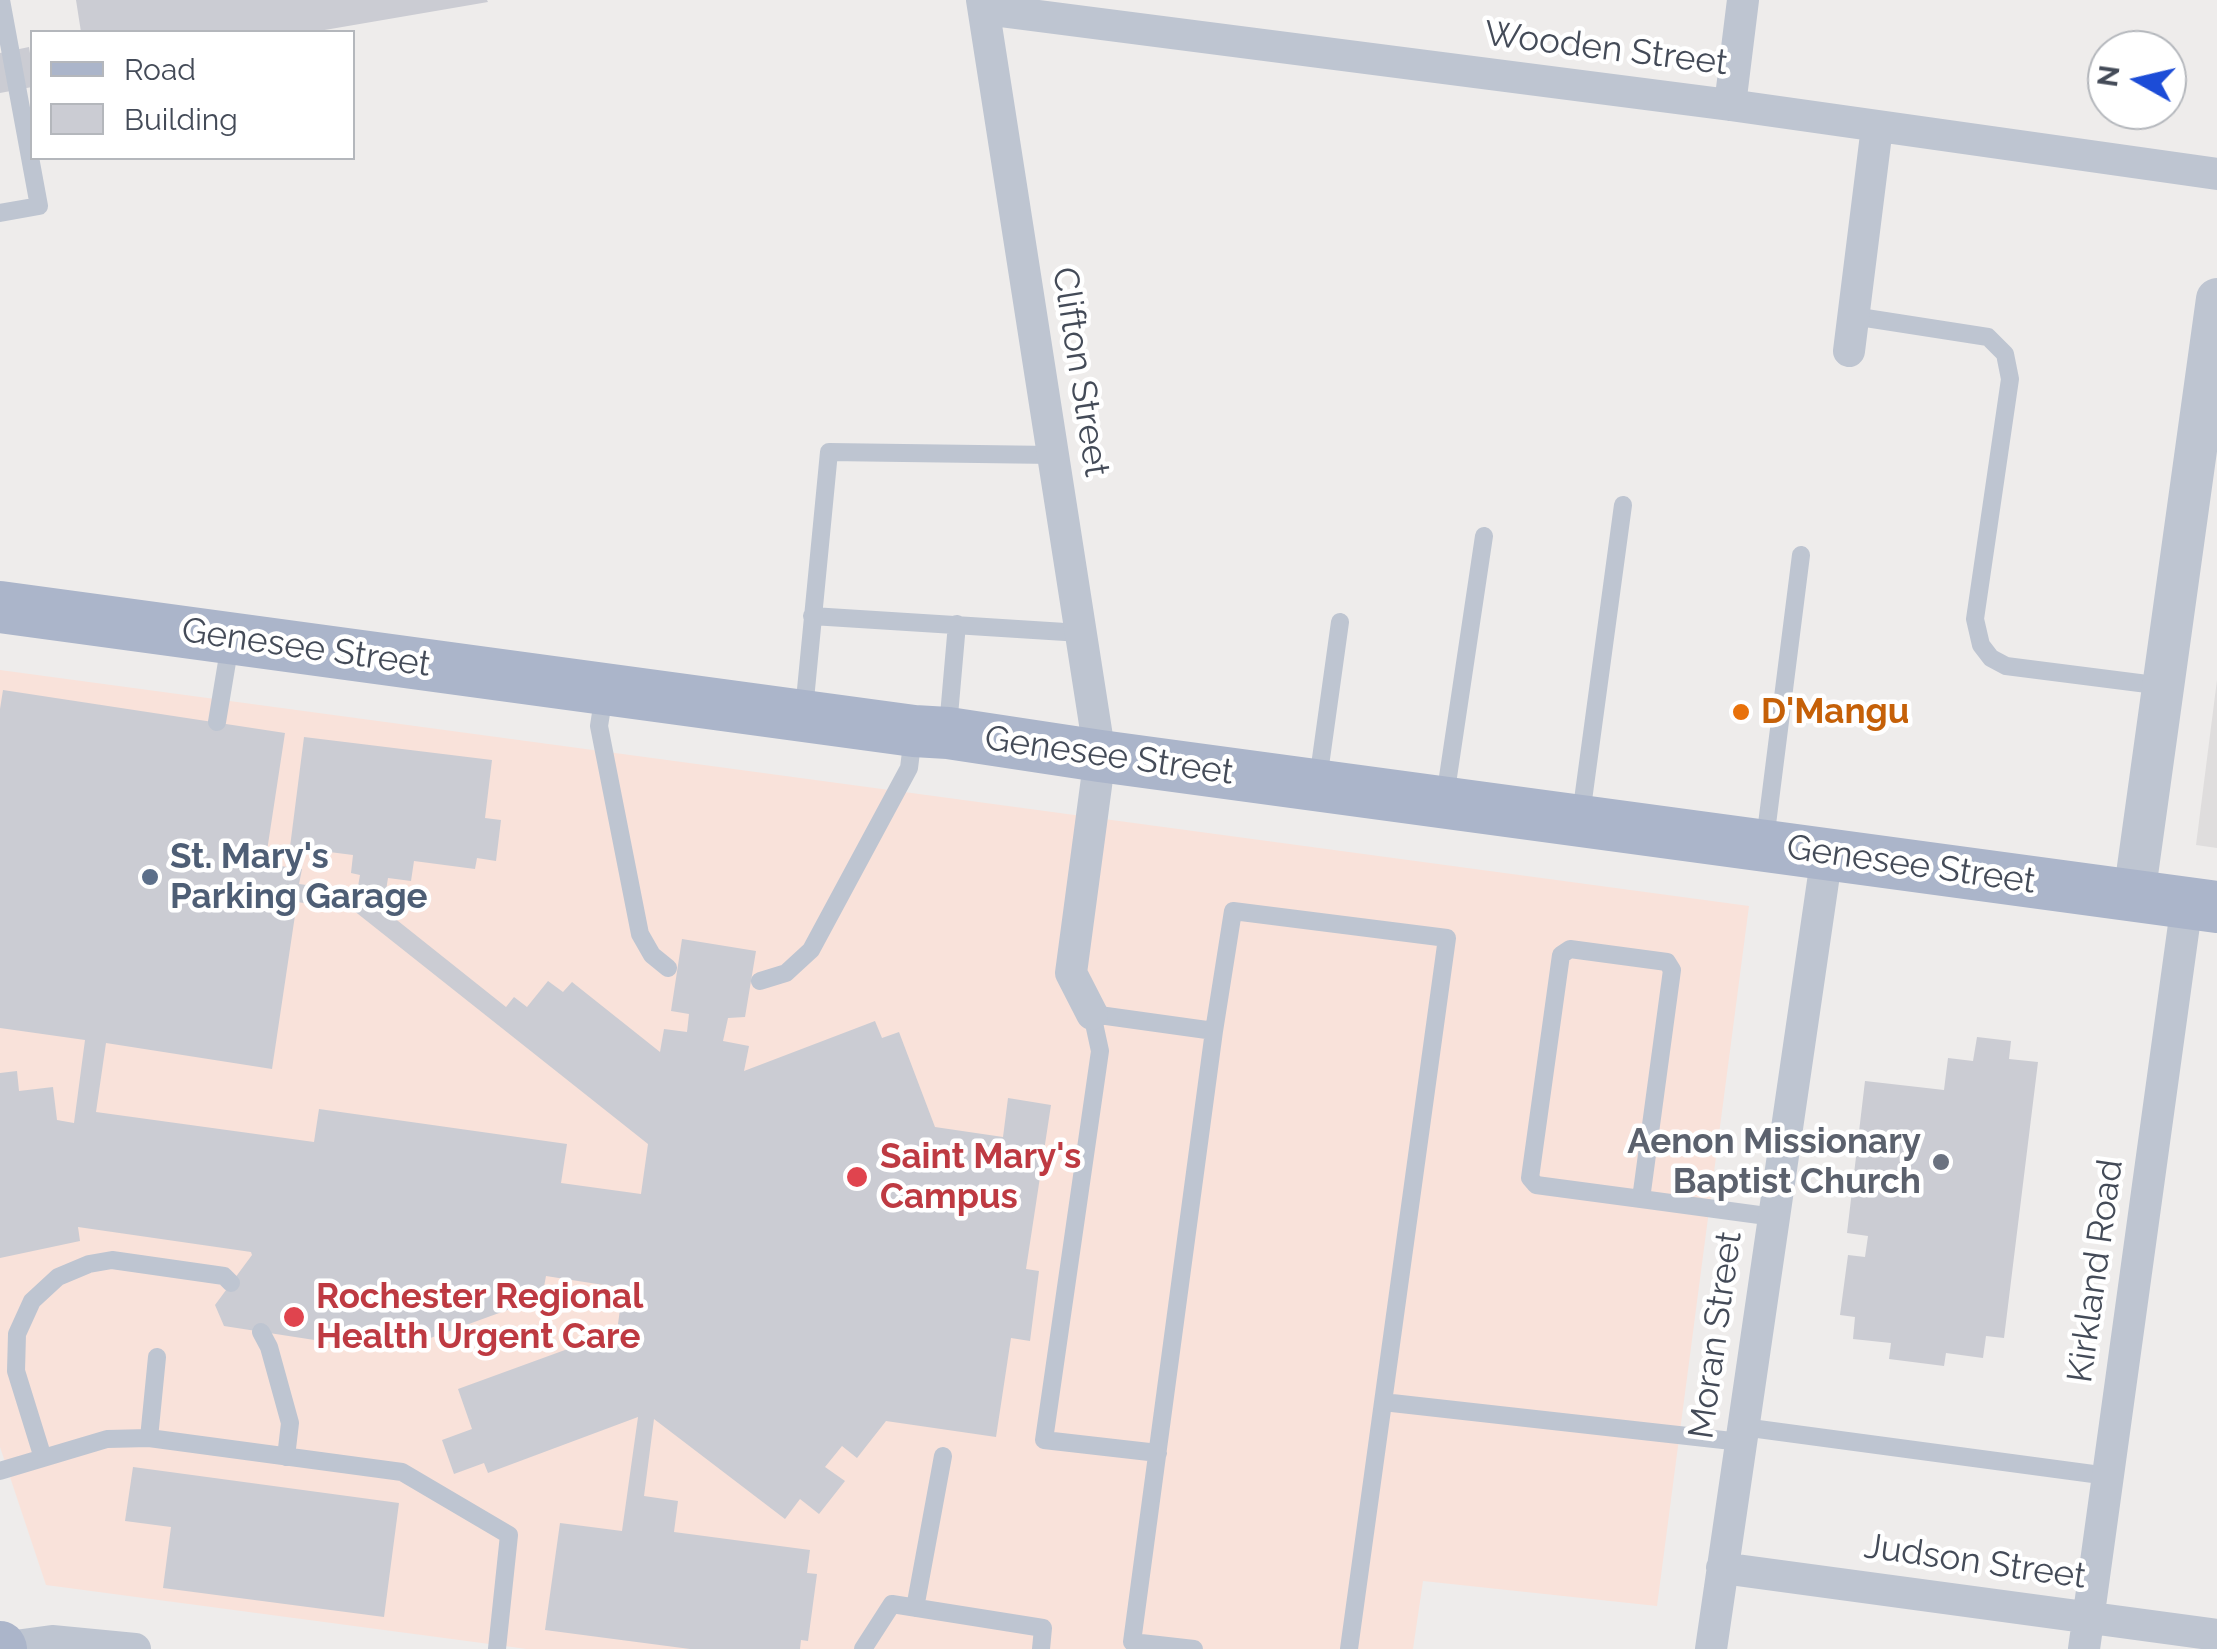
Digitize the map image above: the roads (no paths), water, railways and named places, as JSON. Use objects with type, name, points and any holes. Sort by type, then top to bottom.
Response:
[{"type":"main road","name":"Genesee Street","points":[[0,607],[2202,905]]},
{"type":"street","points":[[1730,106],[1743,0]]},
{"type":"street","name":"Wooden Street","points":[[983,4],[2217,174]]},
{"type":"street","name":"Clifton Street","points":[[983,4],[1100,756],[1071,973],[1092,1014]]},
{"type":"street","points":[[1849,351],[1877,127]]},
{"type":"street","points":[[2134,896],[2163,686],[2208,435],[2217,299]]},
{"type":"street","name":"Moran Street","points":[[1712,1649],[1826,854]]},
{"type":"street","name":"Kirkland Road","points":[[2086,1633],[2202,905]]},
{"type":"street","name":"Judson Street","points":[[1722,1568],[2086,1633],[2217,1634]]},
{"type":"street","points":[[0,1648],[66,1641],[136,1649]]},
{"type":"lane","points":[[1,0],[30,156]]},
{"type":"lane","points":[[0,213],[39,206],[31,160]]},
{"type":"lane","points":[[1853,316],[1988,337],[2006,354],[2010,380],[1976,620],[1981,644],[1991,658],[2006,666],[2163,686]]},
{"type":"lane","points":[[803,716],[829,452],[1053,454]]},
{"type":"lane","points":[[1580,821],[1623,504]]},
{"type":"lane","points":[[1444,802],[1484,536]]},
{"type":"lane","points":[[1764,845],[1801,555]]},
{"type":"lane","points":[[812,616],[1081,633]]},
{"type":"lane","points":[[1318,786],[1340,622]]},
{"type":"lane","points":[[760,981],[786,972],[811,950],[931,732],[957,624]]},
{"type":"lane","points":[[217,722],[230,638]]},
{"type":"lane","points":[[604,688],[599,726],[640,934],[652,955],[668,968]]},
{"type":"lane","points":[[1194,1649],[1132,1642],[1233,910],[1447,938],[1348,1649]]},
{"type":"lane","points":[[1641,1199],[1672,970],[1667,962],[1570,948],[1561,955],[1530,1178],[1536,1185],[1774,1217]]},
{"type":"lane","points":[[1158,1454],[1044,1440],[1100,1051],[1092,1014],[1214,1031]]},
{"type":"lane","points":[[43,1458],[16,1371],[17,1334],[32,1301],[58,1276],[112,1260],[224,1276],[231,1283]]},
{"type":"lane","points":[[261,1332],[269,1347],[290,1423],[286,1457]]},
{"type":"lane","points":[[149,1438],[157,1357]]},
{"type":"lane","points":[[1382,1402],[1742,1434],[2108,1476]]},
{"type":"lane","points":[[0,1471],[107,1438],[149,1438],[402,1472],[509,1535],[497,1649]]},
{"type":"lane","points":[[915,1608],[944,1456]]},
{"type":"lane","points":[[863,1649],[892,1604],[1043,1628],[1041,1649]]},
{"type":"place","name":"D'Mangu","points":[[1741,712]]},
{"type":"place","name":"St. Mary's Parking Garage","points":[[150,877]]},
{"type":"place","name":"Aenon Missionary Baptist Church","points":[[1941,1162]]},
{"type":"place","name":"Saint Mary's Campus","points":[[857,1177]]},
{"type":"place","name":"Rochester Regional Health Urgent Care","points":[[294,1317]]}]
